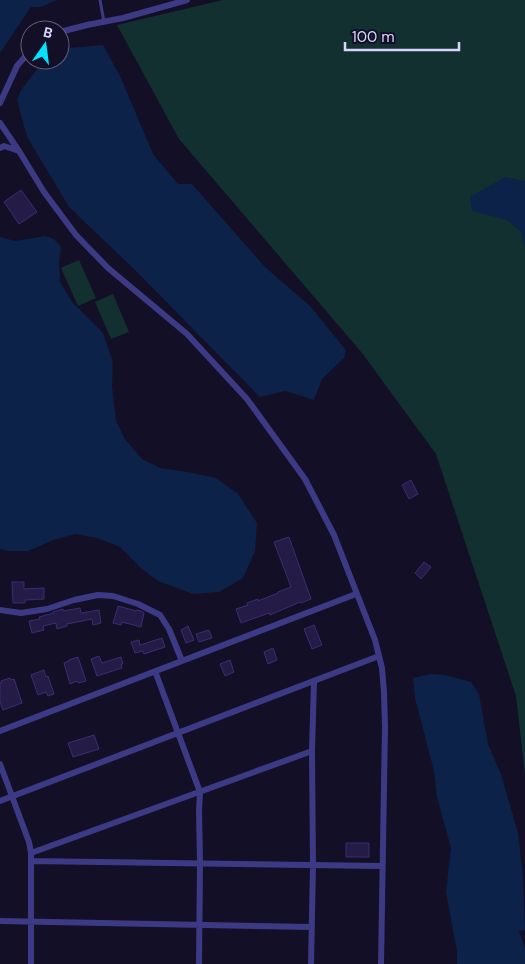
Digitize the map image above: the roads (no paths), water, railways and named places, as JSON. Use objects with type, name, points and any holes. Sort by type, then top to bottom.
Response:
[{"type":"street","points":[[70,29],[187,0]]},
{"type":"street","points":[[0,103],[20,63]]},
{"type":"street","points":[[0,123],[44,192],[76,235],[108,268],[187,334],[248,399],[306,479],[334,535],[365,613],[379,656],[384,692],[381,964]]},
{"type":"street","points":[[0,148],[4,146],[19,151]]},
{"type":"street","points":[[0,731],[356,594]]},
{"type":"street","points":[[0,610],[21,613],[47,609],[74,600],[98,595],[114,596],[138,604],[160,615],[169,629],[182,661]]},
{"type":"street","points":[[0,801],[379,656]]},
{"type":"street","points":[[155,671],[200,792],[199,964]]},
{"type":"street","points":[[311,964],[314,681]]},
{"type":"street","points":[[31,853],[312,751]]},
{"type":"street","points":[[0,764],[29,842],[31,853],[31,964]]},
{"type":"street","points":[[31,861],[382,866]]},
{"type":"street","points":[[0,921],[312,927]]},
{"type":"lane","points":[[100,0],[104,22]]},
{"type":"water","points":[[0,0],[57,0],[41,7],[31,7],[22,20],[20,20],[20,23],[0,53]]},
{"type":"water","points":[[103,45],[121,78],[153,154],[178,184],[192,184],[265,267],[310,306],[346,350],[344,358],[322,379],[314,400],[285,391],[260,397],[135,270],[69,207],[27,137],[17,100],[21,90],[36,70],[70,70],[70,48]]},
{"type":"water","points":[[505,177],[525,181],[525,246],[520,231],[507,220],[472,211],[470,197]]},
{"type":"water","points":[[45,236],[54,239],[61,247],[59,264],[60,282],[73,303],[103,333],[113,362],[112,386],[116,421],[125,439],[142,459],[160,468],[216,478],[238,494],[257,523],[255,551],[243,578],[219,592],[193,594],[158,581],[141,568],[120,547],[97,538],[76,534],[56,539],[28,551],[0,549],[0,237],[15,241]]},
{"type":"water","points":[[431,674],[445,675],[471,682],[479,694],[488,744],[501,774],[518,833],[523,877],[525,930],[519,931],[525,949],[525,964],[457,964],[457,952],[446,892],[451,848],[437,797],[434,771],[415,698],[413,678]]}]
